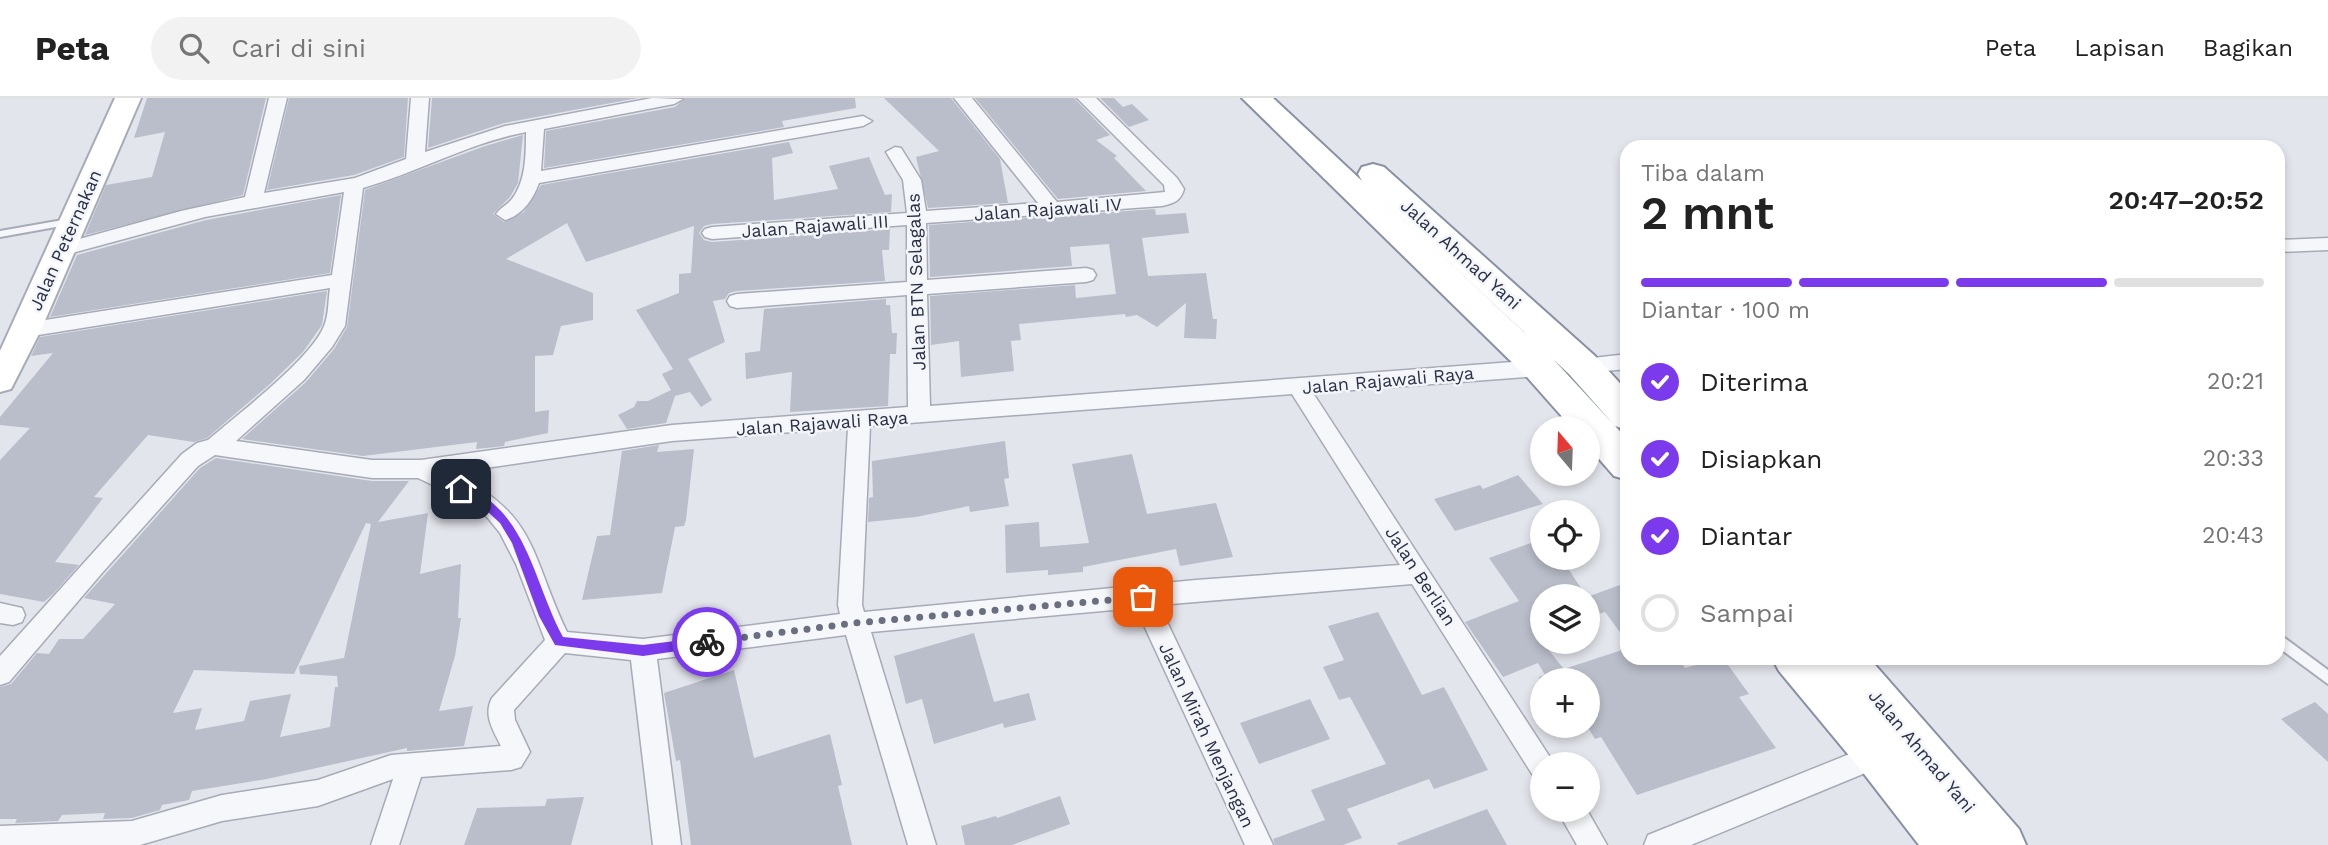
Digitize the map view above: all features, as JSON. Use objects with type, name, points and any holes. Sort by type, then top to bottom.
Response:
[{"type":"highway","points":[[1256,98],[1540,368],[1620,457]]},
{"type":"highway","name":"Jalan Ahmad Yani","points":[[1288,98],[1582,365],[1620,407]]},
{"type":"highway","points":[[1800,665],[1877,755],[1948,845]]},
{"type":"highway","name":"Jalan Ahmad Yani","points":[[1848,665],[2002,845]]},
{"type":"street","name":"Jalan Peternakan","points":[[0,381],[26,330],[128,98]]},
{"type":"street","points":[[253,201],[278,98]]},
{"type":"street","points":[[415,162],[420,98]]},
{"type":"street","points":[[572,98],[572,118]]},
{"type":"street","points":[[963,98],[1052,208]]},
{"type":"street","name":"Jalan Rajawali IV","points":[[918,219],[1162,200],[1175,193],[1171,182],[1086,98]]},
{"type":"street","points":[[61,250],[169,219],[253,201],[354,185],[387,175],[485,136],[674,99]]},
{"type":"street","points":[[533,178],[863,121]]},
{"type":"street","points":[[505,214],[514,209],[533,178],[535,125]]},
{"type":"street","name":"Jalan BTN Selagalas","points":[[895,152],[912,180],[918,219],[919,416]]},
{"type":"street","points":[[215,447],[301,368],[328,338],[335,326],[354,185]]},
{"type":"street","name":"Jalan Rajawali III","points":[[712,233],[918,219]]},
{"type":"street","points":[[2285,246],[2328,244]]},
{"type":"street","points":[[737,301],[1086,275]]},
{"type":"street","points":[[26,330],[341,280]]},
{"type":"street","points":[[1582,365],[1620,362]]},
{"type":"street","name":"Jalan Rajawali Raya","points":[[421,470],[672,433],[1540,368]]},
{"type":"street","name":"Jalan Berlian","points":[[1299,388],[1534,752]]},
{"type":"street","points":[[859,421],[850,559],[850,605],[922,845]]},
{"type":"street","points":[[0,674],[84,576],[190,460],[205,449],[215,447],[372,469],[421,470],[481,499],[504,520],[517,542],[559,642]]},
{"type":"street","points":[[559,642],[643,650],[855,623],[1137,598],[1196,590],[1419,574]]},
{"type":"street","name":"Jalan Mirah Menjangan","points":[[1137,598],[1259,845]]},
{"type":"street","points":[[0,839],[83,841],[132,834],[170,834],[222,808],[318,793],[383,769],[412,764],[499,761],[515,756],[517,752],[502,721],[501,706],[559,642]]},
{"type":"street","points":[[643,650],[667,845]]},
{"type":"street","points":[[1658,845],[1877,755]]},
{"type":"street","points":[[385,845],[412,764]]},
{"type":"street","points":[[1578,822],[1593,845]]},
{"type":"lane","points":[[0,234],[75,221]]},
{"type":"lane","points":[[2285,644],[2328,678]]},
{"type":"building","points":[[147,98],[266,98],[243,195],[85,235],[106,185],[152,177],[165,132],[134,138]]},
{"type":"building","points":[[289,98],[408,98],[404,157],[354,175],[267,190]]},
{"type":"building","points":[[432,98],[638,98],[504,123],[428,148]]},
{"type":"building","points":[[685,98],[855,98],[856,108],[782,121],[784,127],[544,168],[546,131],[675,107]]},
{"type":"building","points":[[884,98],[951,98],[1000,159],[1008,203],[928,208],[916,157],[939,151]]},
{"type":"building","points":[[975,98],[1074,98],[1110,135],[1096,140],[1117,156],[1114,158],[1146,191],[1058,199]]},
{"type":"building","points":[[1100,98],[1114,98],[1123,107],[1132,104],[1149,120],[1129,127]]},
{"type":"building","points":[[523,135],[518,183],[510,197],[493,214],[504,222],[524,212],[541,185],[789,142],[793,153],[772,158],[774,200],[838,189],[829,166],[869,157],[885,195],[892,194],[891,212],[712,224],[704,226],[699,233],[704,240],[712,242],[890,229],[889,250],[882,250],[885,281],[737,291],[729,293],[725,299],[713,301],[725,342],[688,359],[712,400],[701,407],[690,392],[675,396],[666,423],[627,429],[618,415],[634,407],[637,401],[648,401],[671,390],[662,374],[673,369],[636,310],[679,293],[679,274],[691,273],[694,226],[586,262],[567,223],[506,259],[593,293],[593,320],[561,326],[553,355],[535,356],[535,412],[549,410],[548,433],[505,442],[504,446],[496,447],[476,449],[477,442],[363,456],[242,439],[306,382],[334,349],[347,327],[365,190],[485,146]]},
{"type":"building","points":[[341,195],[330,273],[50,317],[77,255],[206,220]]},
{"type":"building","points":[[1155,209],[1156,215],[1186,213],[1189,233],[1142,238],[1148,276],[1206,273],[1213,319],[1217,319],[1216,339],[1184,338],[1186,303],[1157,327],[1137,315],[1126,317],[1125,314],[1019,324],[1021,340],[1011,341],[1014,371],[961,377],[959,341],[931,345],[930,296],[1075,285],[1076,298],[1116,294],[1109,244],[1070,247],[1072,266],[930,277],[929,225]]},
{"type":"building","points":[[327,291],[322,325],[303,352],[207,438],[194,442],[148,435],[94,497],[103,498],[55,562],[79,565],[54,593],[44,602],[0,594],[0,460],[30,428],[0,425],[0,417],[53,353],[31,356],[40,337]]},
{"type":"building","points":[[886,299],[886,305],[890,305],[892,333],[897,333],[896,354],[890,354],[888,406],[790,412],[792,372],[746,379],[745,353],[760,351],[764,309]]},
{"type":"building","points":[[1005,441],[1009,478],[1004,479],[1009,506],[970,512],[969,506],[916,517],[868,522],[869,498],[873,497],[872,461]]},
{"type":"building","points":[[659,445],[657,452],[694,449],[686,520],[684,526],[675,527],[662,593],[582,600],[597,536],[610,535],[622,451]]},
{"type":"building","points":[[1132,454],[1147,514],[1216,503],[1233,557],[1180,566],[1176,549],[1083,567],[1083,572],[1048,575],[1048,570],[1006,573],[1005,525],[1039,522],[1040,547],[1089,543],[1072,464]]},
{"type":"building","points":[[216,458],[372,481],[409,481],[378,522],[428,513],[420,574],[461,564],[458,618],[461,618],[455,656],[439,711],[473,706],[464,746],[407,751],[407,748],[267,779],[192,791],[189,800],[162,805],[160,810],[132,818],[103,819],[105,813],[62,815],[58,821],[15,823],[17,819],[0,819],[0,687],[11,684],[37,653],[49,654],[59,639],[83,639],[115,604],[84,598],[200,468]],"holes":[[[366,523],[371,524],[344,658],[299,666],[300,674],[337,676],[338,687],[335,687],[330,727],[280,737],[291,694],[250,701],[244,721],[195,730],[202,708],[173,713],[194,670],[294,674]]]},
{"type":"building","points":[[1518,475],[1540,500],[1530,500],[1530,508],[1455,531],[1434,499],[1480,485],[1483,489]]},
{"type":"building","points":[[1530,543],[1530,570],[1569,570],[1578,584],[1530,584],[1530,654],[1552,654],[1563,668],[1541,668],[1538,663],[1503,677],[1465,622],[1519,601],[1489,558]]},
{"type":"building","points":[[1620,585],[1620,632],[1605,612],[1600,614],[1600,592]]},
{"type":"building","points":[[1378,612],[1422,695],[1444,687],[1488,770],[1434,789],[1429,779],[1347,809],[1362,838],[1343,845],[1275,845],[1273,839],[1325,820],[1311,790],[1386,764],[1350,697],[1339,700],[1323,667],[1344,660],[1328,626]]},
{"type":"building","points":[[974,633],[994,702],[1029,693],[1036,720],[1004,728],[1003,723],[934,744],[922,699],[906,704],[894,656]]},
{"type":"building","points":[[1620,651],[1620,665],[1683,665],[1685,668],[1696,665],[1728,665],[1749,694],[1739,697],[1776,748],[1637,795],[1601,737],[1600,668],[1567,668]]},
{"type":"building","points":[[734,670],[754,758],[830,734],[842,785],[838,786],[852,845],[691,845],[680,760],[676,761],[664,693]]},
{"type":"building","points":[[1310,699],[1330,739],[1259,764],[1240,723]]},
{"type":"building","points":[[2315,702],[2328,714],[2328,762],[2281,719]]},
{"type":"building","points":[[1060,796],[1070,824],[1012,845],[965,845],[961,826],[996,816],[997,818]]},
{"type":"building","points":[[584,797],[571,845],[464,845],[477,808],[545,806],[547,799]]},
{"type":"building","points":[[1487,809],[1507,845],[1397,843]]},
{"type":"way so far","points":[[707,642],[855,623],[1143,597]]},
{"type":"route","points":[[461,489],[481,499],[504,520],[533,577],[546,616],[559,642],[643,650],[707,642]]}]
